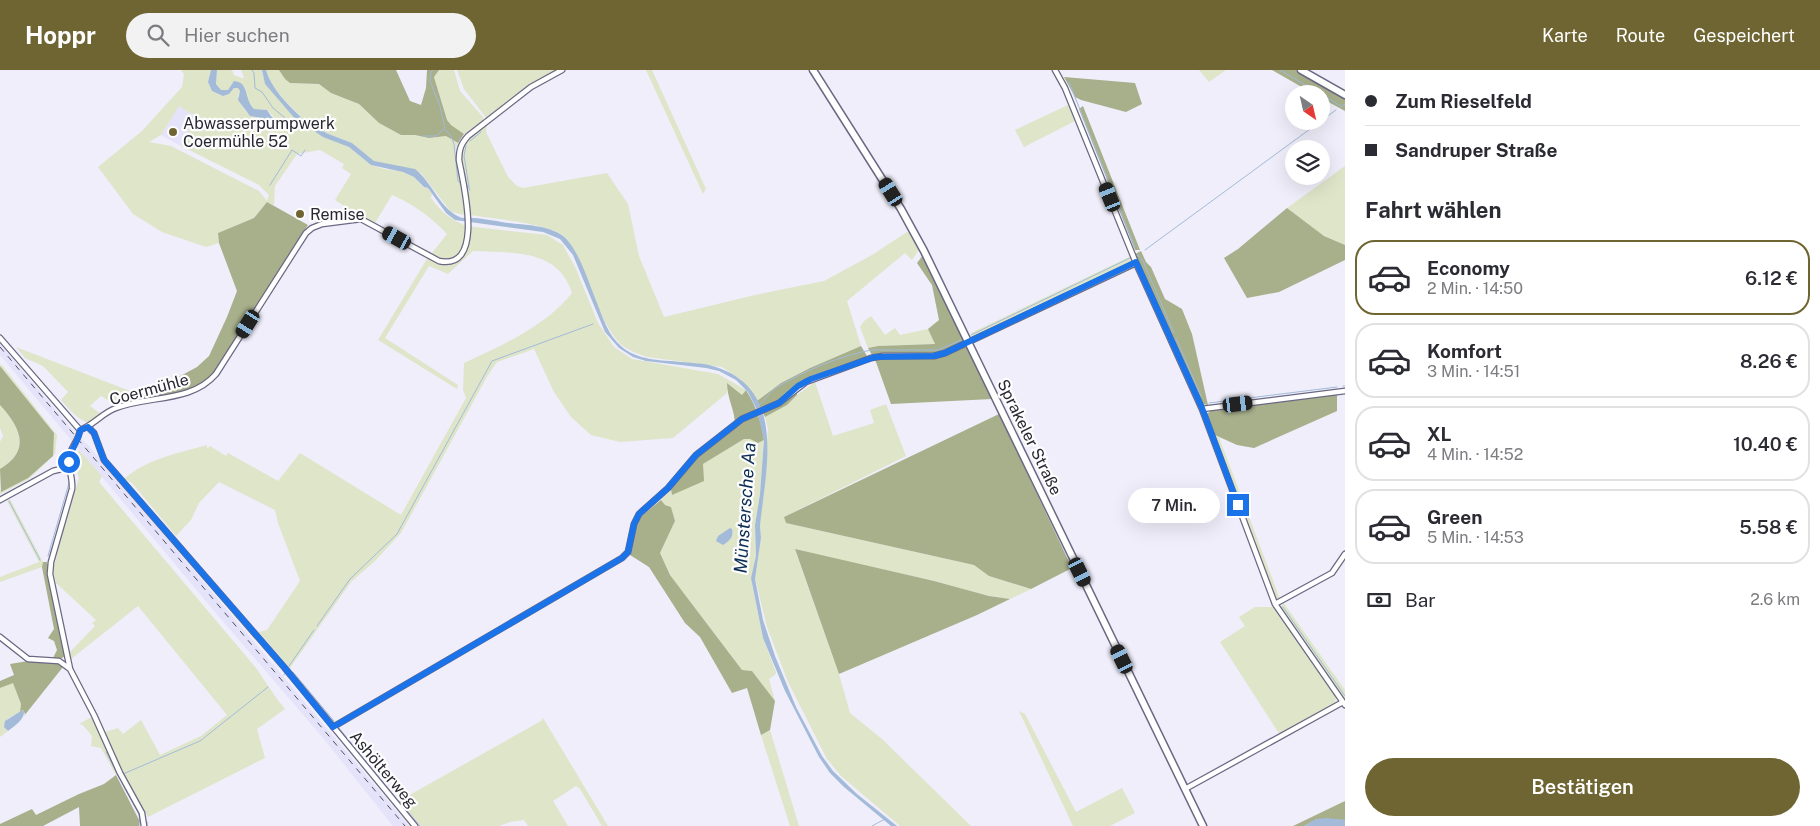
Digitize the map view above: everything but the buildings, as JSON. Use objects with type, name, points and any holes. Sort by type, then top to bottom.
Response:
[{"type":"main road","name":"Sprakeler Straße","points":[[813,70],[901,209],[937,277],[1203,826]]},
{"type":"main road","points":[[1301,70],[1345,95]]},
{"type":"street","name":"Coermühle","points":[[80,430],[88,427],[114,408],[188,392],[206,384],[216,374],[306,233],[315,226],[336,221],[361,219],[439,261],[447,263],[460,257],[464,250],[469,226],[459,151],[462,143],[468,136],[531,87],[562,70]]},
{"type":"street","points":[[1055,70],[1066,88],[1135,258],[1202,408],[1275,604],[1344,703],[1185,789]]},
{"type":"street","points":[[333,727],[622,558],[628,552],[634,524],[639,514],[668,488],[696,455],[738,422],[783,400],[806,382],[871,358],[883,356],[934,356],[953,350],[1135,258]]},
{"type":"street","points":[[0,338],[80,430],[80,434],[70,452],[73,483],[51,562],[50,574],[70,669],[94,715],[123,779],[142,813],[144,826]]},
{"type":"street","points":[[1202,408],[1345,391]]},
{"type":"street","name":"Ashölterweg","points":[[88,427],[94,433],[104,460],[284,667],[415,826]]},
{"type":"street","points":[[0,500],[53,471],[70,467]]},
{"type":"street","points":[[1275,604],[1332,573],[1345,554]]},
{"type":"street","points":[[0,637],[28,659],[59,661],[70,669]]},
{"type":"street","points":[[59,661],[68,656]]},
{"type":"shaded area","points":[[211,70],[217,70],[216,84],[221,90],[228,90],[234,81],[239,82],[254,109],[267,110],[281,124],[297,121],[265,84],[262,70],[266,70],[276,89],[301,117],[299,119],[304,118],[326,133],[352,143],[374,161],[415,169],[427,181],[442,203],[454,214],[462,218],[536,226],[557,232],[574,249],[606,326],[616,342],[635,355],[650,359],[709,365],[734,375],[751,390],[761,409],[766,431],[767,454],[760,526],[761,538],[755,579],[763,620],[775,656],[796,707],[822,756],[833,771],[857,794],[897,826],[891,826],[830,773],[819,757],[785,691],[763,638],[751,578],[756,556],[755,525],[760,494],[764,440],[757,410],[748,392],[736,380],[719,371],[646,361],[633,357],[619,348],[605,332],[573,255],[560,239],[543,232],[455,220],[446,213],[428,188],[424,187],[414,177],[403,172],[371,165],[349,147],[323,137],[305,125],[275,129],[261,118],[250,116],[238,100],[240,91],[238,88],[234,88],[229,94],[223,96],[212,91],[208,82]]},
{"type":"shaded area","points":[[179,105],[195,116],[181,146],[161,135]]},
{"type":"shaded area","points":[[0,344],[74,432],[89,446],[409,826],[393,826],[323,738],[0,355]]},
{"type":"shaded area","points":[[730,528],[732,529],[732,537],[729,540],[723,545],[716,541],[718,536]]},
{"type":"shaded area","points":[[24,711],[24,714],[21,720],[8,731],[4,727],[5,721]]},
{"type":"shaded area","points":[[1316,819],[1345,820],[1345,826],[1304,826]]},
{"type":"green space","points":[[181,70],[211,70],[208,82],[212,91],[223,96],[229,94],[234,88],[238,88],[240,91],[238,96],[246,112],[261,118],[269,126],[277,129],[305,125],[349,147],[371,165],[400,171],[414,177],[423,187],[428,188],[432,194],[431,198],[442,211],[466,226],[547,235],[563,245],[576,269],[598,323],[614,347],[632,359],[718,374],[746,390],[742,395],[727,383],[727,393],[673,438],[620,442],[591,435],[571,417],[554,392],[534,349],[497,362],[401,533],[376,560],[351,582],[290,668],[259,632],[267,630],[300,581],[275,510],[219,482],[199,503],[191,520],[176,536],[132,483],[124,479],[143,466],[174,454],[207,445],[207,449],[210,446],[226,456],[228,453],[278,481],[300,453],[401,515],[466,398],[463,390],[464,363],[508,342],[536,325],[549,316],[572,293],[565,278],[545,260],[517,253],[473,251],[448,274],[429,266],[385,338],[458,385],[457,389],[378,340],[430,254],[408,240],[432,253],[447,234],[435,222],[407,202],[392,195],[375,223],[335,200],[351,174],[342,168],[344,164],[320,150],[297,154],[275,186],[274,205],[267,202],[254,218],[218,233],[219,243],[206,247],[162,232],[133,214],[98,167],[142,131],[182,87],[184,74]],"holes":[[[179,106],[195,116],[181,146],[259,185],[269,195],[267,201],[259,191],[171,146],[149,142],[161,135]]]},
{"type":"green space","points":[[217,70],[232,70],[234,75],[244,78],[241,70],[262,70],[265,84],[298,121],[280,123],[267,110],[254,109],[246,98],[245,87],[233,83],[228,90],[221,90],[216,84]]},
{"type":"green space","points":[[266,70],[279,70],[290,83],[319,84],[331,93],[359,104],[379,123],[401,135],[429,138],[446,136],[458,143],[455,151],[465,215],[451,212],[421,173],[374,161],[352,143],[326,133],[304,118],[299,120],[298,118],[301,116],[285,101],[268,77]]},
{"type":"green space","points":[[279,70],[396,70],[410,101],[421,105],[426,88],[427,70],[439,70],[434,77],[447,120],[464,134],[458,143],[446,136],[429,138],[401,135],[379,123],[359,104],[331,93],[319,84],[290,83]]},
{"type":"green space","points":[[439,70],[454,70],[460,91],[483,117],[483,121],[464,134],[447,120],[434,77]]},
{"type":"green space","points":[[457,70],[557,70],[529,85],[487,119],[464,89]]},
{"type":"green space","points":[[646,70],[652,70],[706,189],[703,194]]},
{"type":"green space","points":[[1199,70],[1226,70],[1209,82]]},
{"type":"green space","points":[[1272,70],[1296,70],[1321,85],[1298,85]]},
{"type":"green space","points":[[1064,77],[1135,83],[1142,104],[1126,112],[1081,100],[1075,97]]},
{"type":"green space","points":[[1330,90],[1345,99],[1345,111],[1330,103]]},
{"type":"green space","points":[[1070,104],[1077,120],[1024,147],[1015,130]]},
{"type":"green space","points":[[1083,106],[1140,250],[1135,250],[1079,109]]},
{"type":"green space","points":[[487,124],[486,132],[508,177],[517,186],[523,188],[607,173],[628,204],[639,256],[664,317],[824,281],[872,255],[907,232],[911,233],[920,248],[912,260],[905,253],[847,301],[861,346],[781,383],[757,401],[740,379],[722,367],[647,357],[623,346],[610,331],[576,254],[562,235],[531,224],[471,215],[461,155],[471,137]]},
{"type":"green space","points":[[1345,166],[1345,245],[1324,236],[1287,208],[1319,185],[1330,185],[1330,177]]},
{"type":"green space","points":[[267,202],[308,225],[214,375],[204,385],[177,394],[140,401],[130,391],[145,395],[197,367],[209,356],[237,291],[219,243],[218,233],[254,218]]},
{"type":"green space","points":[[1287,208],[1324,236],[1345,245],[1345,260],[1279,292],[1247,298],[1224,258],[1238,249]]},
{"type":"green space","points":[[1141,251],[1146,262],[1151,267],[1165,299],[1182,309],[1192,334],[1208,405],[1203,404],[1135,254]]},
{"type":"green space","points":[[923,255],[992,399],[891,404],[876,362],[868,348],[935,344],[928,329],[939,320],[932,285],[917,263]]},
{"type":"green space","points":[[1131,256],[1133,261],[973,338],[971,333]]},
{"type":"green space","points":[[871,316],[885,335],[895,328],[900,335],[928,329],[935,344],[868,348],[860,327]]},
{"type":"green space","points":[[861,346],[867,356],[865,358],[804,380],[796,385],[797,395],[787,405],[765,417],[757,401],[781,383]]},
{"type":"green space","points":[[16,347],[130,391],[140,401],[116,405],[101,396],[90,406],[101,414],[88,423],[76,416],[61,400],[68,392],[43,366],[25,358]]},
{"type":"green space","points":[[1,364],[57,435],[55,454],[29,479],[0,494],[0,489],[1,491],[54,433],[0,366]]},
{"type":"green space","points":[[0,366],[54,433],[53,456],[28,478],[1,492],[0,469],[10,462],[16,454],[20,438],[13,422],[0,405]]},
{"type":"green space","points":[[815,382],[833,436],[874,423],[870,410],[886,404],[906,456],[784,517],[786,523],[974,565],[989,576],[1031,589],[1010,599],[989,596],[934,581],[795,550],[839,674],[850,713],[882,739],[971,826],[900,826],[841,776],[827,759],[788,682],[767,627],[755,578],[761,538],[760,526],[768,429],[765,417],[787,405]]},
{"type":"green space","points":[[727,383],[742,395],[746,390],[758,414],[764,440],[758,443],[750,439],[744,439],[703,464],[704,481],[672,495],[671,489],[696,458],[735,426]]},
{"type":"green space","points":[[1337,393],[1337,411],[1254,448],[1237,445],[1215,435],[1207,414],[1213,409]]},
{"type":"green space","points":[[0,405],[13,422],[20,438],[16,454],[10,462],[0,469],[0,442],[3,436],[0,428]]},
{"type":"green space","points":[[999,414],[1072,568],[1031,589],[989,576],[974,565],[786,523],[784,517]]},
{"type":"green space","points":[[1215,435],[1219,437],[1280,599],[1276,599]]},
{"type":"green space","points":[[744,439],[750,439],[758,443],[764,440],[760,494],[755,525],[756,556],[752,584],[763,638],[776,672],[769,679],[775,701],[752,671],[742,670],[670,575],[660,553],[675,521],[671,507],[665,505],[661,500],[671,489],[672,495],[703,464]]},
{"type":"green space","points":[[79,450],[102,476],[99,482],[256,668],[285,709],[257,729],[265,758],[148,817],[122,771],[105,732],[118,728],[123,734],[141,720],[160,755],[201,736],[227,715],[138,606],[71,659],[69,653],[95,626],[92,623],[96,620],[56,583],[53,571],[62,533],[79,478],[74,463]]},
{"type":"green space","points":[[10,499],[43,562],[42,567],[0,582],[0,577],[39,562],[7,501]]},
{"type":"green space","points":[[661,500],[665,505],[671,507],[675,521],[660,553],[670,575],[742,670],[752,671],[775,701],[770,730],[761,735],[747,688],[732,693],[700,637],[685,623],[649,567],[630,555],[638,519]]},
{"type":"green space","points":[[795,549],[934,581],[989,596],[1010,599],[839,674]]},
{"type":"green space","points":[[43,562],[47,562],[65,656],[62,658],[53,658],[57,650],[54,641],[48,638],[54,629],[42,567]]},
{"type":"green space","points":[[1283,602],[1345,690],[1345,700],[1281,607]]},
{"type":"green space","points":[[1255,607],[1274,607],[1336,697],[1335,703],[1280,735],[1220,642],[1245,626],[1239,617]]},
{"type":"green space","points":[[28,661],[57,663],[63,667],[24,716],[23,710],[20,712],[21,704],[13,683],[0,688],[0,681],[14,675],[10,664]]},
{"type":"green space","points":[[13,682],[21,704],[20,712],[7,719],[6,730],[8,731],[0,737],[0,688]]},
{"type":"green space","points":[[1019,711],[1025,714],[1076,812],[1122,788],[1135,813],[1110,826],[1073,826]]},
{"type":"green space","points":[[93,718],[119,775],[116,775],[101,748],[91,746],[92,736],[83,725],[79,724]]},
{"type":"green space","points":[[543,718],[608,826],[602,826],[580,789],[576,786],[553,801],[568,826],[528,826],[524,820],[499,826],[421,826],[399,801],[541,721]]},
{"type":"green space","points":[[770,730],[799,826],[790,826],[761,735]]},
{"type":"green space","points":[[116,775],[139,820],[139,826],[80,826],[79,807],[43,826],[0,826],[0,824],[32,809],[36,815],[104,784]]},
{"type":"green space","points":[[1345,801],[1345,820],[1317,819],[1304,826],[1293,826]]},
{"type":"waterway","points":[[252,70],[255,88],[262,92],[273,108],[290,122]]},
{"type":"waterway","points":[[433,70],[430,81],[440,106],[445,129],[451,136],[454,144],[458,181],[468,186],[470,190]]},
{"type":"waterway","points":[[1280,70],[1305,85]]},
{"type":"waterway","points":[[1069,82],[1135,247]]},
{"type":"waterway","points":[[1330,99],[1341,106]]},
{"type":"waterway","points":[[1341,107],[1345,104]]},
{"type":"waterway","points":[[1330,114],[1336,110]]},
{"type":"waterway","points":[[423,136],[436,136],[444,129]]},
{"type":"waterway","points":[[1145,250],[1309,130]]},
{"type":"waterway","points":[[470,141],[481,132]]},
{"type":"waterway","points":[[466,146],[464,156],[469,187]]},
{"type":"waterway","points":[[270,185],[292,150],[301,156],[305,150]]},
{"type":"waterway","points":[[1135,256],[1138,255],[1143,261],[1174,333]]},
{"type":"waterway","points":[[971,335],[1132,257]]},
{"type":"waterway","points":[[317,626],[350,579],[397,534],[492,361],[593,324]]},
{"type":"waterway","points":[[1176,338],[1201,396]]},
{"type":"waterway","points":[[759,405],[773,390],[789,380],[847,356],[871,350],[938,350],[961,340]]},
{"type":"waterway","points":[[1209,403],[1337,387]]},
{"type":"waterway","points":[[48,556],[69,483]]},
{"type":"waterway","points":[[9,501],[40,560]]},
{"type":"waterway","points":[[1283,607],[1345,696]]},
{"type":"waterway","points":[[289,666],[314,630]]},
{"type":"waterway","points":[[293,672],[334,721]]},
{"type":"waterway","points":[[145,813],[123,774],[200,741],[268,687]]},
{"type":"waterway","points":[[339,728],[396,798]]},
{"type":"waterway","points":[[106,752],[120,779]]},
{"type":"waterway","points":[[123,785],[139,814],[140,826]]},
{"type":"waterway","points":[[399,801],[420,826]]},
{"type":"waterway","points":[[872,826],[885,819]]},
{"type":"railway","points":[[0,347],[405,826]]},
{"type":"place","name":"Abwasserpumpwerk Coermühle 52","points":[[173,132]]},
{"type":"place","name":"Remise","points":[[300,214]]},
{"type":"route","points":[[69,462],[70,452],[80,434],[80,430],[88,427],[94,433],[104,460],[284,667],[333,727],[622,558],[628,552],[634,524],[639,514],[668,488],[696,455],[738,422],[779,403],[801,384],[875,357],[934,356],[945,353],[1136,262],[1202,408],[1238,505]]},
{"type":"water label","name":"Münstersche Aa","points":[[745,508]]}]
